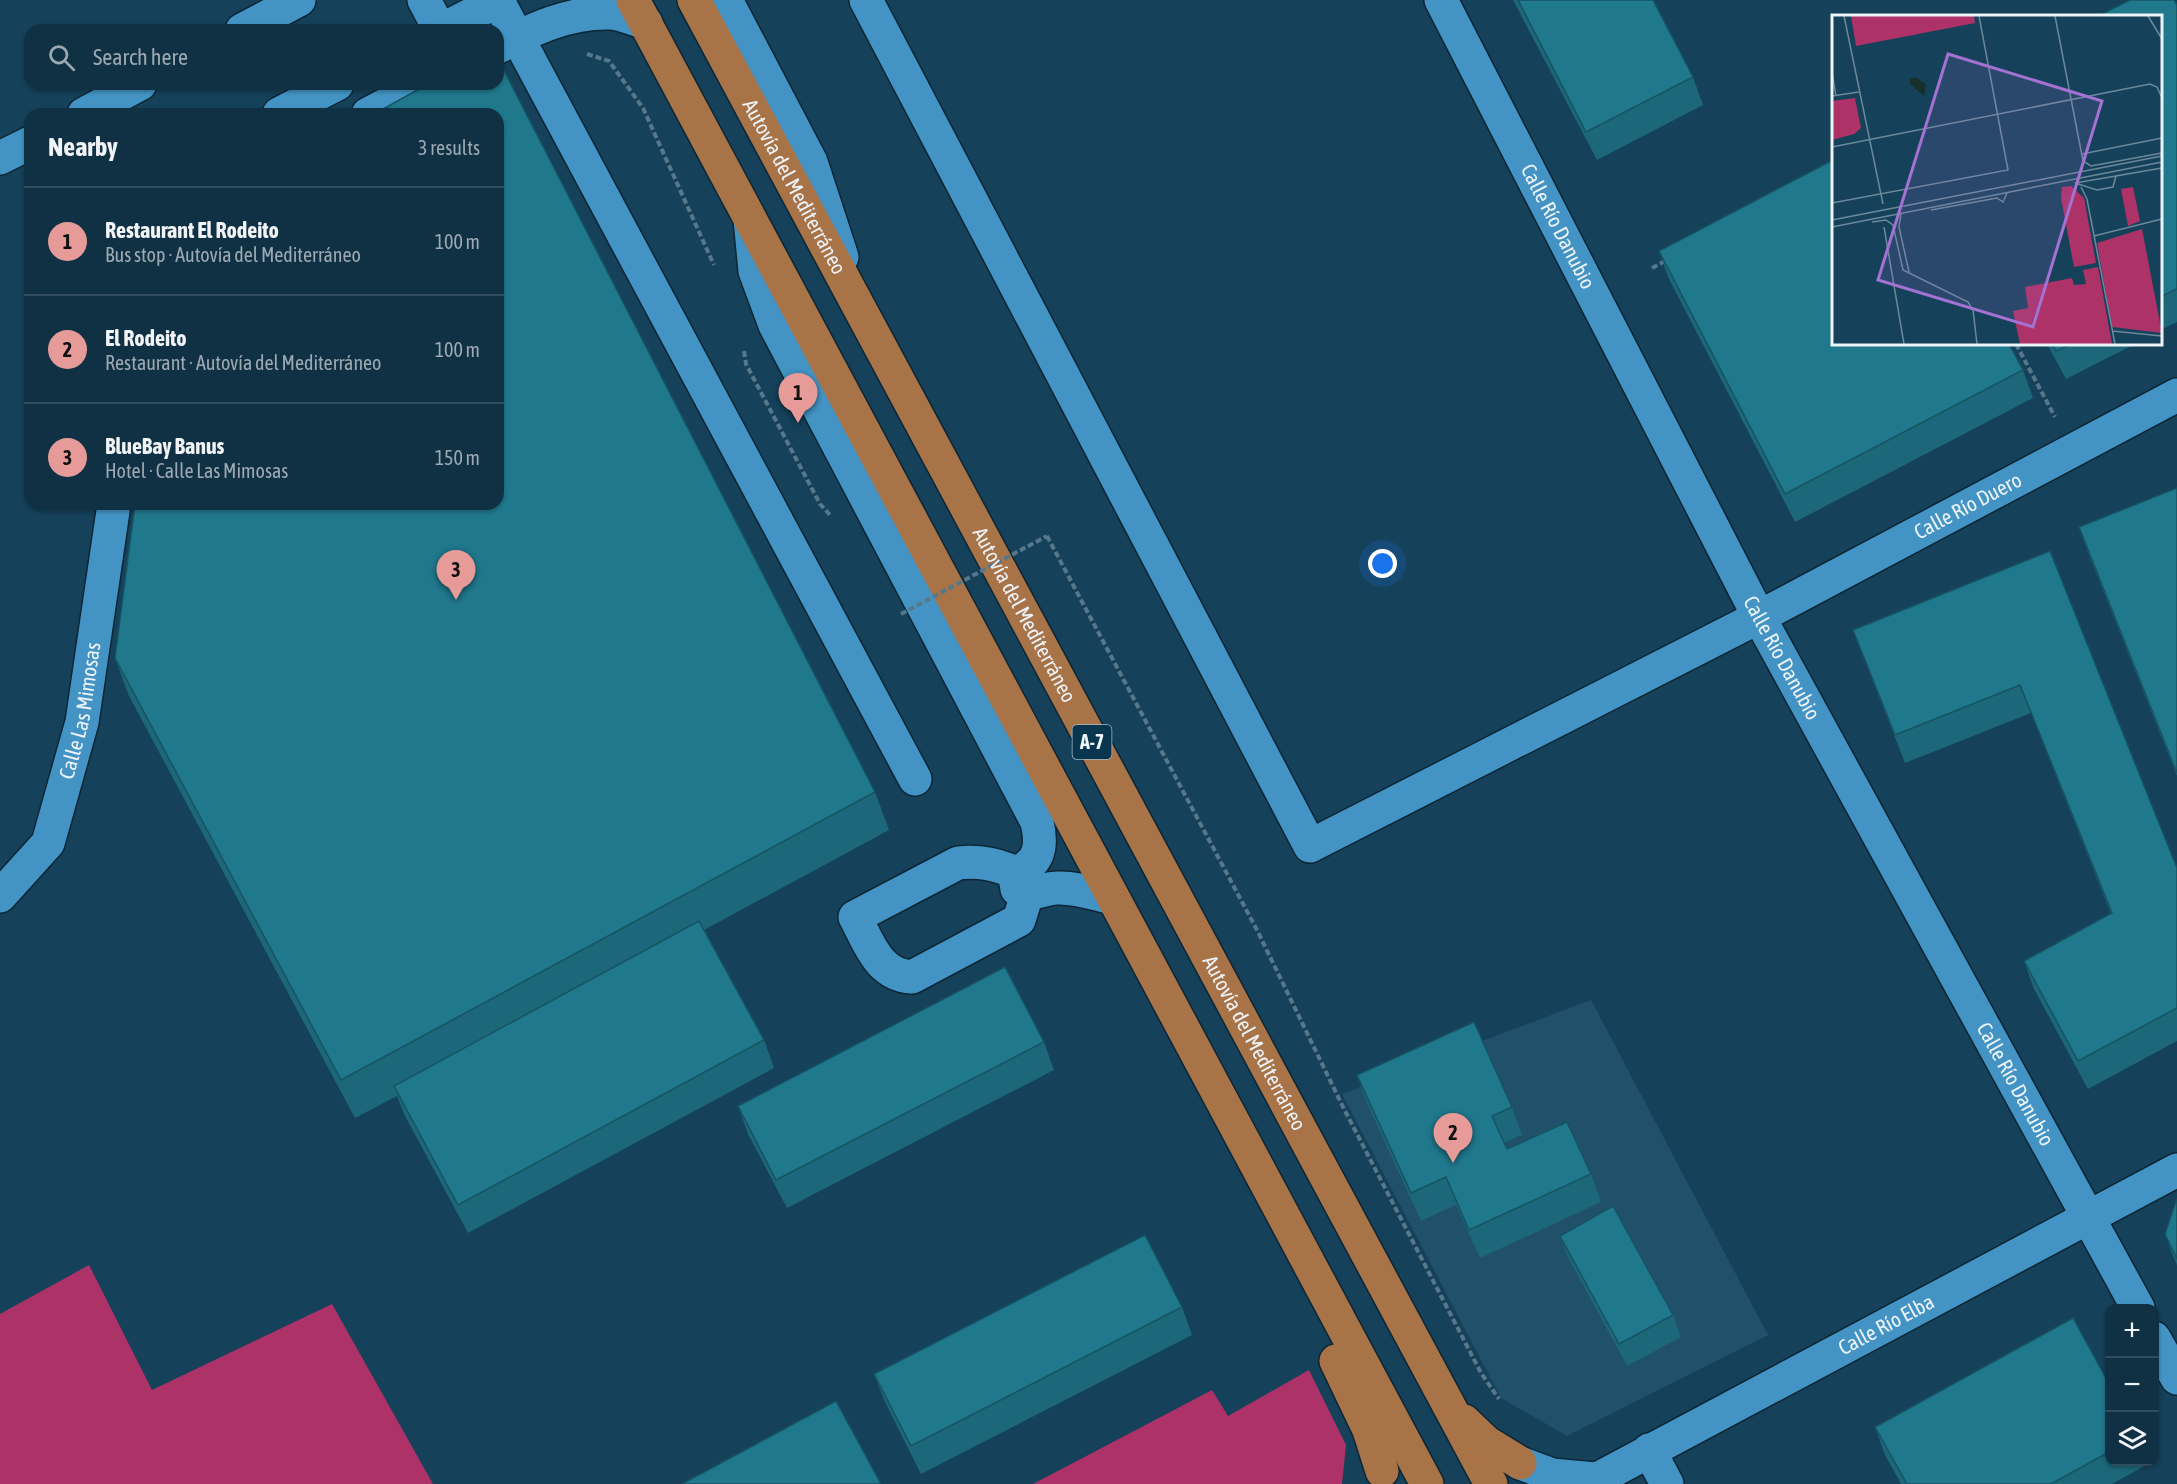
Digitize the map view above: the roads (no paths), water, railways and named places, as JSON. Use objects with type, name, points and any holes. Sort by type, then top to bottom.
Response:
[{"type":"highway","name":"Autovía del Mediterráneo","points":[[694,0],[1491,1484]]},
{"type":"highway","name":"A-7","points":[[639,12],[1427,1484]]},
{"type":"highway","points":[[1206,1072],[1254,1196],[1303,1299],[1350,1386],[1369,1430],[1382,1480]]},
{"type":"highway","points":[[1449,1405],[1486,1442],[1520,1463]]},
{"type":"street","points":[[253,24],[298,0]]},
{"type":"street","points":[[424,0],[438,24]]},
{"type":"street","points":[[726,0],[811,162],[860,310]]},
{"type":"street","name":"Calle Río Duero","points":[[866,0],[1310,846],[1760,617],[2177,395]]},
{"type":"street","name":"Calle Río Danubio","points":[[1441,0],[1760,617],[2086,1218],[2136,1304]]},
{"type":"street","points":[[453,24],[499,1],[508,42],[915,779]]},
{"type":"street","points":[[508,42],[544,25],[582,16],[639,12]]},
{"type":"street","points":[[95,108],[129,90]]},
{"type":"street","points":[[291,108],[325,90]]},
{"type":"street","points":[[379,108],[414,90]]},
{"type":"street","points":[[0,158],[24,145]]},
{"type":"street","points":[[750,219],[755,271],[775,325],[1037,822],[1040,833],[1037,853],[1028,866],[1022,884],[1068,888],[1113,898]]},
{"type":"street","name":"Calle Las Mimosas","points":[[0,896],[48,843],[82,722],[113,510]]},
{"type":"street","name":"Calle Río Elba","points":[[1591,1482],[2177,1170]]},
{"type":"street","points":[[2159,1347],[2177,1378]]},
{"type":"street","points":[[1649,1450],[1667,1484]]},
{"type":"street","points":[[1520,1463],[1552,1475],[1591,1482]]},
{"type":"place","name":"Restaurant El Rodeito","points":[[798,423]]},
{"type":"place","name":"BlueBay Banus","points":[[456,600]]},
{"type":"place","name":"El Rodeito","points":[[1453,1163]]}]
